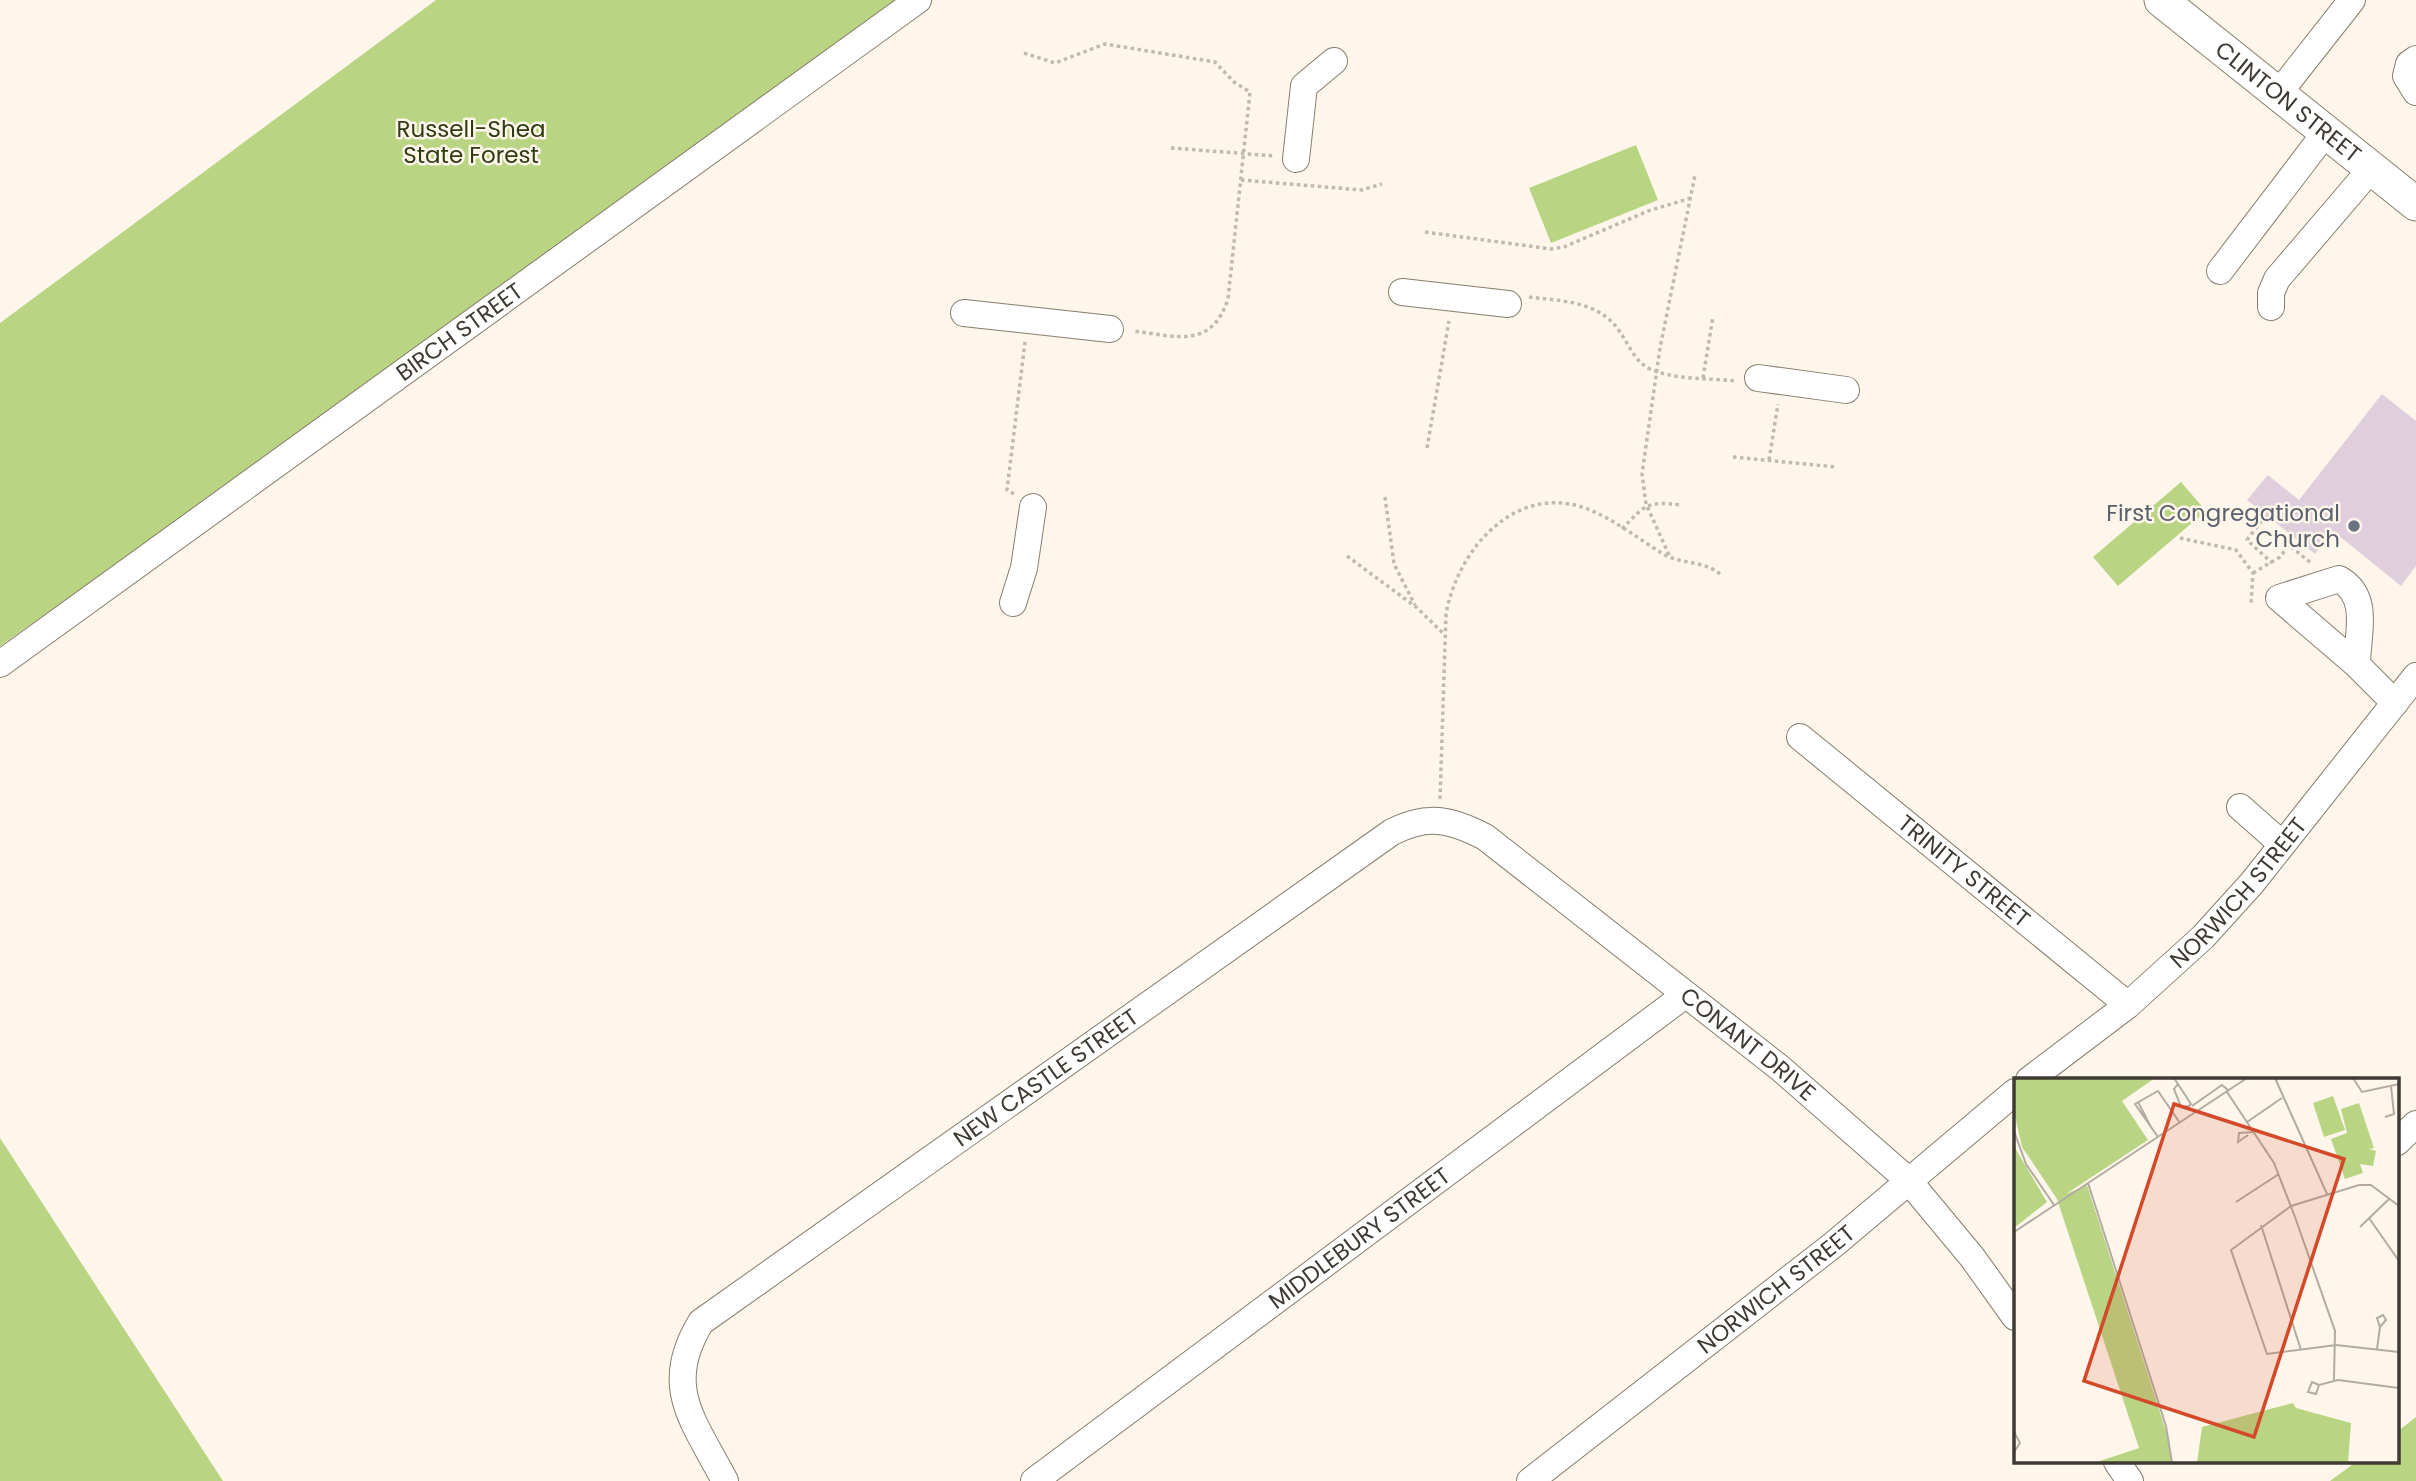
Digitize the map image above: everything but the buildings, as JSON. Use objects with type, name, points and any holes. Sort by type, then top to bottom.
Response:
[{"type":"main road","name":"CLINTON STREET","points":[[2161,0],[2371,169],[2413,196]]},
{"type":"street","name":"BIRCH STREET","points":[[0,664],[918,0]]},
{"type":"street","points":[[2278,94],[2353,0]]},
{"type":"street","points":[[2416,59],[2409,64],[2406,76],[2416,92]]},
{"type":"street","points":[[1296,159],[1304,86],[1334,61]]},
{"type":"street","points":[[2220,271],[2326,132]]},
{"type":"street","points":[[2271,307],[2270,293],[2277,279],[2371,169]]},
{"type":"street","points":[[1402,292],[1508,304]]},
{"type":"street","points":[[964,313],[1110,329]]},
{"type":"street","points":[[1770,379],[1846,390]]},
{"type":"street","points":[[1013,603],[1024,568],[1033,507]]},
{"type":"street","points":[[2357,665],[2395,703]]},
{"type":"street","name":"NORWICH STREET","points":[[2032,1078],[2128,1005],[2203,937],[2282,844],[2416,677]]},
{"type":"street","name":"TRINITY STREET","points":[[1800,737],[2128,1005]]},
{"type":"street","points":[[2240,807],[2282,844]]},
{"type":"street","name":"CONANT DRIVE","points":[[1439,820],[1463,826],[1485,837],[1780,1068],[1908,1180],[1972,1256],[2014,1316]]},
{"type":"street","name":"NEW CASTLE STREET","points":[[725,1481],[681,1393],[681,1368],[688,1344],[701,1322],[1392,832],[1413,821],[1439,820]]},
{"type":"street","name":"MIDDLEBURY STREET","points":[[1034,1481],[1685,996]]},
{"type":"street","name":"NORWICH STREET","points":[[1530,1481],[1833,1245],[2014,1092]]},
{"type":"street","points":[[2398,1141],[2416,1124]]},
{"type":"street","points":[[2118,1464],[2130,1481]]},
{"type":"path","points":[[1024,53],[1055,63],[1105,44],[1215,62],[1234,82],[1250,92],[1228,299],[1223,315],[1213,327],[1200,335],[1184,337],[1110,329]]},
{"type":"path","points":[[1171,148],[1269,156]]},
{"type":"path","points":[[1670,557],[1646,504],[1642,474],[1657,371],[1695,175]]},
{"type":"path","points":[[1241,180],[1362,190],[1382,184]]},
{"type":"path","points":[[1424,232],[1551,249],[1564,247],[1648,211],[1690,198]]},
{"type":"path","points":[[1508,304],[1520,296],[1592,308],[1608,317],[1639,361],[1657,371],[1743,382],[1770,379],[1769,460]]},
{"type":"path","points":[[1427,448],[1453,298]]},
{"type":"path","points":[[1703,378],[1713,316]]},
{"type":"path","points":[[1028,320],[1007,491],[1033,507]]},
{"type":"path","points":[[1733,457],[1836,467]]},
{"type":"path","points":[[1385,497],[1394,564],[1416,607]]},
{"type":"path","points":[[1439,820],[1446,696],[1445,635],[1451,589],[1459,569],[1489,531],[1515,512],[1541,503],[1562,502],[1598,513],[1670,557],[1712,567],[1720,574]]},
{"type":"path","points":[[1622,529],[1646,504],[1654,502],[1681,505]]},
{"type":"path","points":[[2266,515],[2247,540],[2272,562]]},
{"type":"path","points":[[2180,538],[2236,550],[2253,573],[2251,604]]},
{"type":"path","points":[[2253,573],[2272,562],[2289,545],[2315,567]]},
{"type":"path","points":[[1347,556],[1416,607],[1445,635]]},
{"type":"green space","name":"Russell-Shea State Forest","points":[[436,0],[900,0],[249,471],[0,646],[0,323]]},
{"type":"green space","points":[[1636,145],[1658,200],[1551,243],[1529,188]]},
{"type":"green space","points":[[2181,482],[2206,511],[2118,586],[2093,557]]},
{"type":"green space","points":[[0,1138],[223,1481],[0,1481]]},
{"type":"green space","points":[[2416,1417],[2416,1481],[2330,1481],[2353,1464],[2398,1464],[2398,1431]]},
{"type":"place","name":"First Congregational Church","points":[[2354,526]]}]
